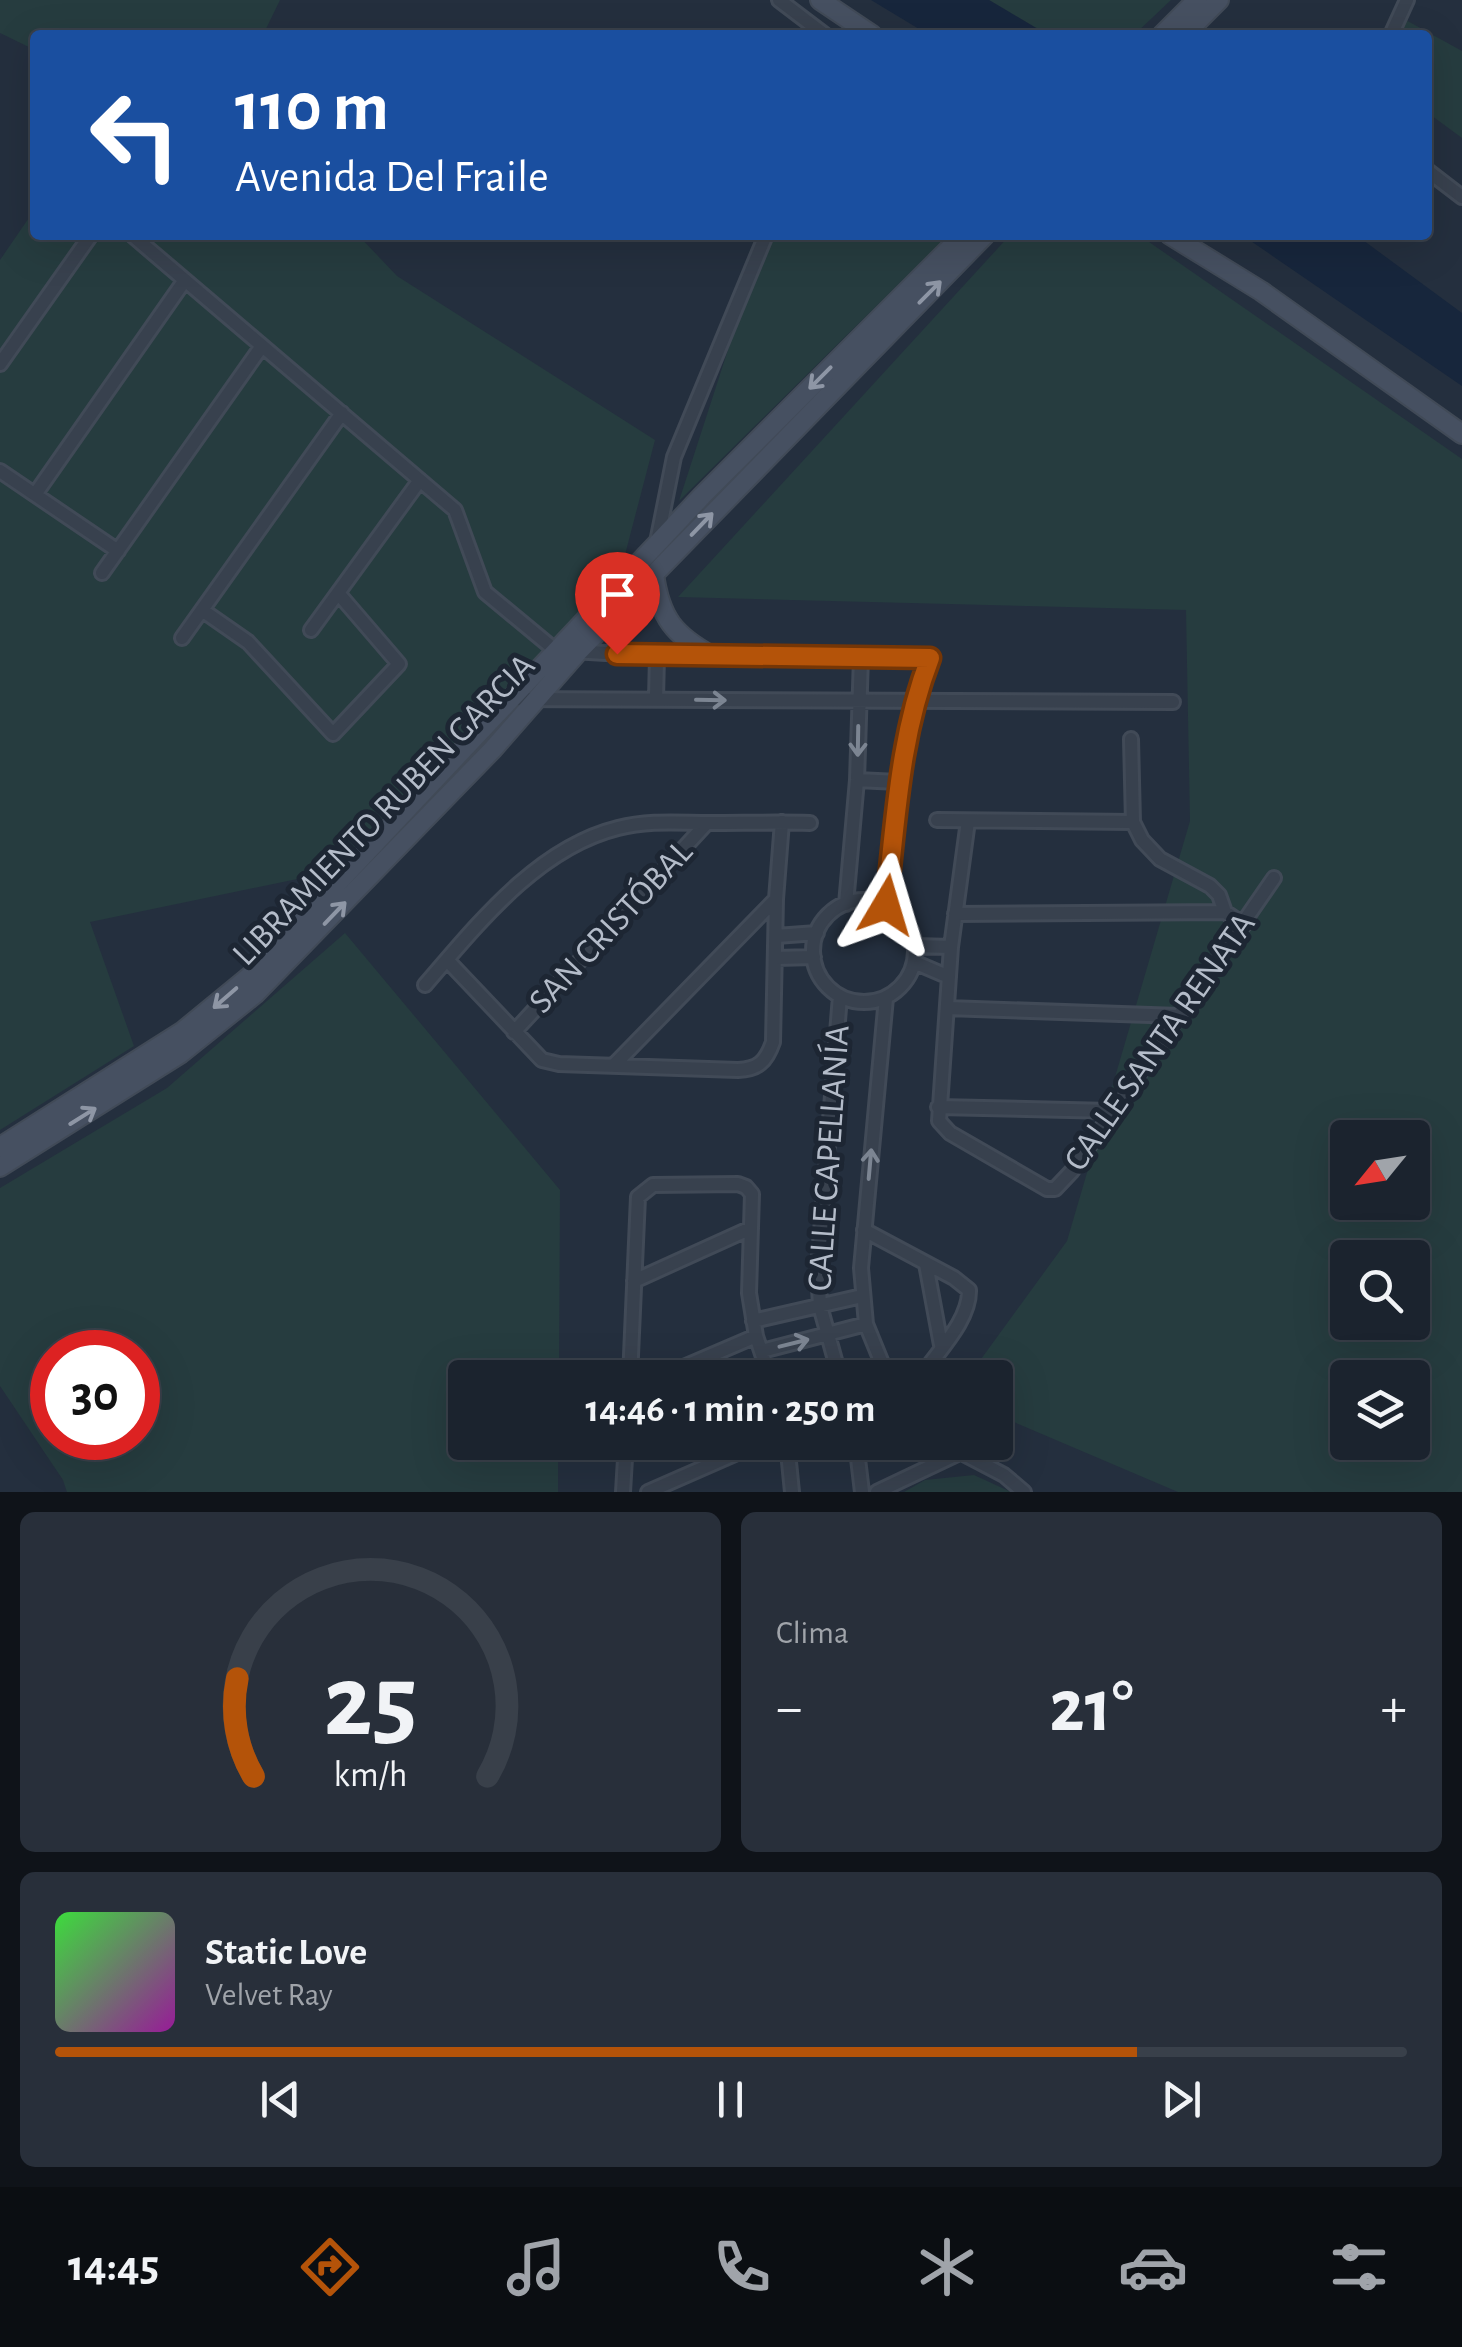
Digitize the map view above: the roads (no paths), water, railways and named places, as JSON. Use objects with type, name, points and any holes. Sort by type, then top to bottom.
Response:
[{"type":"street","points":[[778,0],[818,30]]},
{"type":"street","points":[[820,0],[852,29]]},
{"type":"street","points":[[1167,30],[1197,0]]},
{"type":"street","points":[[1189,30],[1219,0]]},
{"type":"street","points":[[1393,30],[1407,0]]},
{"type":"street","points":[[1432,174],[1462,197]]},
{"type":"street","points":[[0,364],[87,240]]},
{"type":"street","points":[[138,240],[456,510],[486,592],[555,650],[657,656],[930,658],[915,702],[898,782],[886,905]]},
{"type":"street","points":[[656,546],[674,457],[764,240]]},
{"type":"street","name":"LIBRAMIENTO RUBEN GARCIA","points":[[0,1147],[183,1031],[250,976],[555,650],[958,240]]},
{"type":"street","name":"LIBRAMIENTO RUBEN GARCIA","points":[[0,1167],[158,1069],[232,1014],[299,950],[493,748],[578,652],[980,240]]},
{"type":"street","points":[[1179,240],[1261,291],[1462,434]]},
{"type":"street","points":[[36,492],[186,280]]},
{"type":"street","points":[[102,572],[262,346]]},
{"type":"street","points":[[182,638],[342,413]]},
{"type":"street","points":[[0,471],[118,551]]},
{"type":"street","points":[[311,630],[420,480]]},
{"type":"street","points":[[654,574],[661,606],[676,632],[712,656]]},
{"type":"street","points":[[202,610],[248,642],[332,734],[399,664],[338,593]]},
{"type":"street","points":[[656,700],[657,656]]},
{"type":"street","points":[[846,904],[857,780],[861,657]]},
{"type":"street","points":[[509,699],[1173,702]]},
{"type":"street","points":[[1131,739],[1133,822],[1152,852],[1210,886],[1219,895],[1225,912]]},
{"type":"street","points":[[857,780],[898,782]]},
{"type":"street","points":[[936,820],[1133,822]]},
{"type":"street","points":[[968,821],[951,947],[938,1107],[1111,1111]]},
{"type":"street","points":[[425,986],[502,901],[564,850],[618,828],[652,822],[810,823]]},
{"type":"street","points":[[447,960],[542,1060],[558,1064],[756,1068],[764,1062],[773,1042],[782,822]]},
{"type":"street","name":"SAN CRISTÓBAL","points":[[514,1032],[707,823]]},
{"type":"street","name":"CALLE SANTA RENATA","points":[[938,1107],[939,1121],[950,1133],[1047,1189],[1055,1189],[1072,1171],[1274,878]]},
{"type":"street","points":[[614,1064],[776,899]]},
{"type":"street","points":[[873,901],[886,905],[910,929],[914,962],[899,989],[886,998],[870,1002],[840,996],[827,986],[814,958],[817,933],[824,921],[846,904],[873,901]]},
{"type":"street","points":[[955,914],[1225,912],[1244,925]]},
{"type":"street","points":[[776,936],[817,933]]},
{"type":"street","points":[[915,946],[951,947]]},
{"type":"street","points":[[776,958],[814,958]]},
{"type":"street","points":[[914,962],[949,977]]},
{"type":"street","name":"CALLE CAPELLANÍA","points":[[834,1360],[820,1306],[820,1232],[840,996]]},
{"type":"street","points":[[881,1360],[866,1324],[862,1296],[864,1230],[886,998]]},
{"type":"street","points":[[947,1008],[1179,1016]]},
{"type":"street","points":[[631,1360],[636,1204],[642,1192],[653,1185],[738,1184],[749,1189],[753,1199],[749,1292],[756,1336],[765,1360]]},
{"type":"street","points":[[634,1281],[751,1228]]},
{"type":"street","points":[[864,1230],[970,1290],[968,1305],[931,1360]]},
{"type":"street","points":[[926,1264],[941,1345]]},
{"type":"street","points":[[753,1321],[862,1296]]},
{"type":"street","points":[[762,1351],[866,1324]]},
{"type":"street","points":[[700,1360],[756,1336]]},
{"type":"street","points":[[623,1492],[625,1460]]},
{"type":"street","points":[[648,1492],[721,1460]]},
{"type":"street","points":[[789,1460],[792,1492]]},
{"type":"street","points":[[858,1460],[862,1492]]},
{"type":"street","points":[[877,1492],[944,1460]]},
{"type":"street","points":[[970,1460],[1004,1475],[1024,1492]]},
{"type":"water","points":[[871,0],[989,0],[1040,30],[921,30]]},
{"type":"water","points":[[1249,240],[1363,240],[1462,313],[1462,386]]}]
